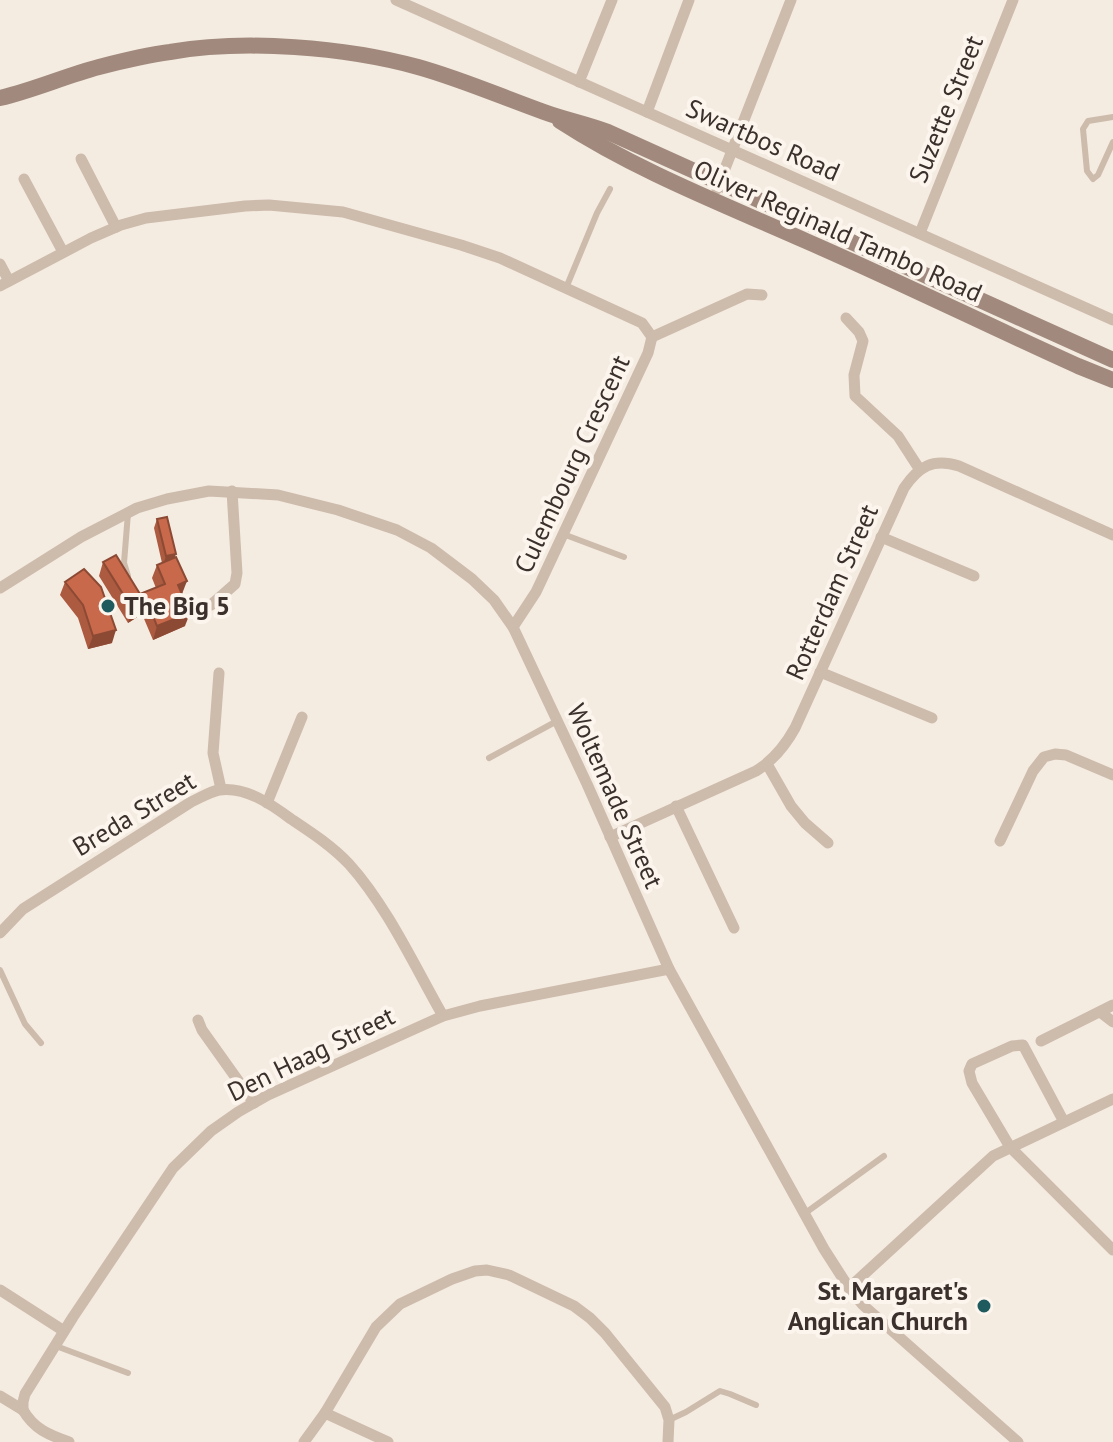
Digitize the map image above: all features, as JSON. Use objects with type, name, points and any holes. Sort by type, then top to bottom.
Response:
[{"type":"main road","name":"Oliver Reginald Tambo Road","points":[[0,98],[98,67],[172,51],[236,46],[318,49],[369,56],[419,68],[608,132],[1113,360]]},
{"type":"main road","name":"Oliver Reginald Tambo Road","points":[[0,106],[18,93]]},
{"type":"main road","name":"Oliver Reginald Tambo Road","points":[[548,114],[662,178],[1113,380]]},
{"type":"street","name":"Swartbos Road","points":[[396,0],[1113,320]]},
{"type":"street","points":[[579,82],[612,0]]},
{"type":"street","points":[[647,112],[689,0]]},
{"type":"street","points":[[712,199],[791,0]]},
{"type":"street","name":"Suzette Street","points":[[920,233],[1013,0]]},
{"type":"street","points":[[81,159],[116,227]]},
{"type":"street","points":[[24,179],[63,252]]},
{"type":"street","name":"Culembourg Crescent","points":[[4,283],[116,227],[146,218],[245,206],[295,206],[343,212],[500,258],[642,323],[652,337],[648,353],[536,592],[513,627]]},
{"type":"street","points":[[0,264],[4,283]]},
{"type":"street","points":[[652,337],[747,294],[762,295]]},
{"type":"street","points":[[846,318],[863,341],[854,375],[855,396],[898,436],[920,470],[937,463],[959,466],[1113,535]]},
{"type":"street","name":"Rotterdam Street","points":[[610,837],[756,771],[786,744],[904,488],[920,470]]},
{"type":"street","name":"Woltemade Street","points":[[0,588],[81,537],[137,508],[209,491],[278,495],[338,510],[397,530],[431,548],[472,579],[494,600],[513,627],[669,969],[804,1214],[849,1288],[863,1305],[1018,1442]]},
{"type":"street","points":[[211,605],[235,584],[232,491]]},
{"type":"street","points":[[881,537],[974,576]]},
{"type":"street","points":[[820,672],[932,718]]},
{"type":"street","points":[[219,673],[213,753],[221,789]]},
{"type":"street","points":[[267,803],[302,717]]},
{"type":"street","points":[[1000,841],[1033,771],[1044,757],[1066,755],[1113,775]]},
{"type":"street","points":[[767,764],[791,806],[828,843]]},
{"type":"street","name":"Breda Street","points":[[0,933],[23,909],[191,802],[221,789],[237,791],[267,803],[329,845],[350,865],[384,912],[443,1016]]},
{"type":"street","points":[[676,806],[734,928]]},
{"type":"street","name":"Den Haag Street","points":[[23,1410],[25,1394],[64,1331],[173,1168],[211,1131],[268,1095],[443,1016],[669,969]]},
{"type":"street","points":[[1041,1041],[1113,1005]]},
{"type":"street","points":[[1100,1012],[1113,1022]]},
{"type":"street","points":[[198,1020],[254,1103]]},
{"type":"street","points":[[1064,1122],[1023,1045],[1012,1046],[975,1061],[969,1071],[972,1083],[1010,1147],[1113,1250]]},
{"type":"street","points":[[849,1288],[1000,1151],[1113,1099]]},
{"type":"street","points":[[304,1442],[325,1413],[376,1327],[400,1304],[452,1279],[487,1270],[531,1285],[574,1306],[590,1318],[665,1407],[669,1420],[668,1442]]},
{"type":"street","points":[[0,1290],[64,1331]]},
{"type":"street","points":[[0,1396],[23,1410],[39,1429],[69,1442]]},
{"type":"street","points":[[325,1413],[388,1442]]},
{"type":"lane","points":[[1113,117],[1088,121],[1083,129],[1087,171],[1093,179],[1097,178],[1113,142]]},
{"type":"lane","points":[[566,288],[610,189]]},
{"type":"lane","points":[[128,513],[124,563],[133,587]]},
{"type":"lane","points":[[563,534],[624,557]]},
{"type":"lane","points":[[489,758],[557,721]]},
{"type":"lane","points":[[0,970],[25,1024],[41,1043]]},
{"type":"lane","points":[[804,1214],[884,1156]]},
{"type":"lane","points":[[55,1346],[128,1373]]},
{"type":"lane","points":[[669,1420],[720,1391],[756,1405]]},
{"type":"building","points":[[167,517],[176,554],[166,556],[157,519]]},
{"type":"building","points":[[116,555],[140,594],[165,584],[157,565],[176,557],[187,581],[178,585],[190,613],[157,626],[147,601],[133,610],[103,562]]},
{"type":"building","points":[[84,569],[101,587],[116,630],[93,636],[83,605],[65,582]]},
{"type":"place","name":"The Big 5","points":[[108,606]]},
{"type":"place","name":"St. Margaret's Anglican Church","points":[[984,1306]]}]
